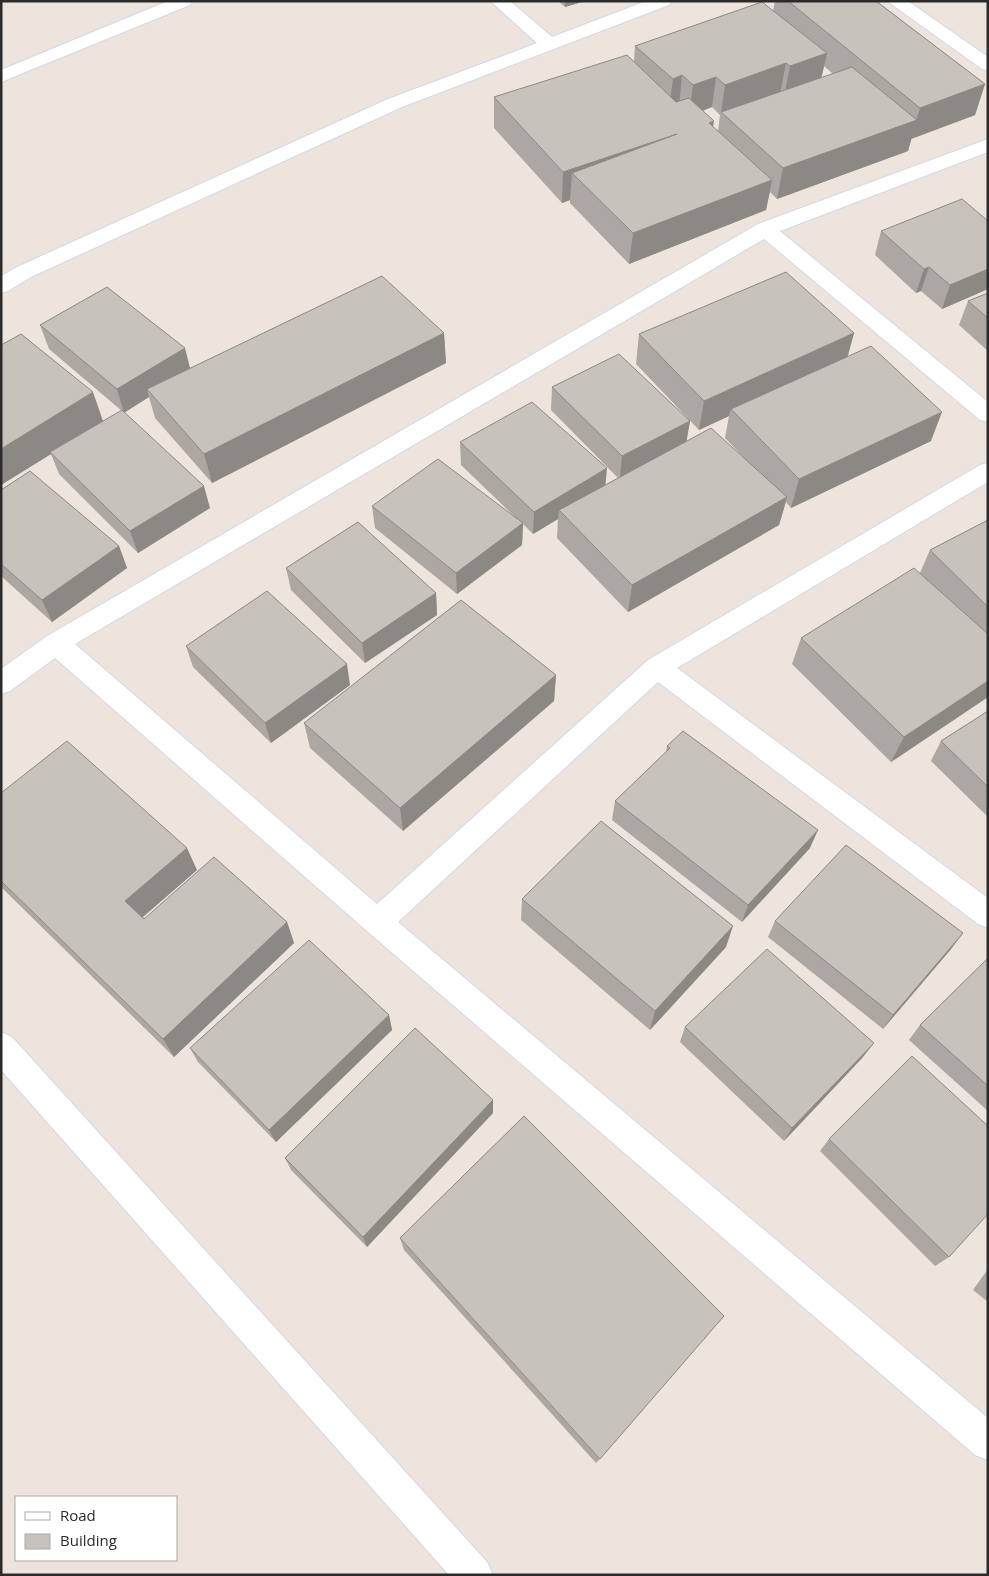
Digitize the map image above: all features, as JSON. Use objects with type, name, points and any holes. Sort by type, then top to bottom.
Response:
[{"type":"street","points":[[499,1],[550,44]]},
{"type":"street","points":[[1,286],[24,272],[394,103],[663,1]]},
{"type":"street","points":[[896,1],[988,66]]},
{"type":"street","points":[[1,76],[180,2]]},
{"type":"street","points":[[1,683],[56,643],[765,229],[988,145]]},
{"type":"street","points":[[765,229],[988,414]]},
{"type":"street","points":[[377,922],[657,667],[988,471]]},
{"type":"street","points":[[56,643],[377,922],[988,1442]]},
{"type":"street","points":[[657,667],[988,915]]},
{"type":"street","points":[[1,1047],[474,1575]]},
{"type":"building","points":[[788,1],[876,1],[985,84],[920,108]]},
{"type":"building","points":[[762,2],[827,53],[790,66],[786,63],[725,85],[716,77],[693,85],[682,75],[673,79],[635,46]]},
{"type":"building","points":[[627,55],[676,102],[689,98],[714,121],[709,123],[772,180],[633,233],[572,173],[677,134],[563,172],[494,97]]},
{"type":"building","points":[[852,67],[917,120],[783,168],[721,112]]},
{"type":"building","points":[[962,199],[988,221],[988,269],[950,285],[929,267],[924,269],[881,231]]},
{"type":"building","points":[[786,272],[854,333],[704,401],[639,334]]},
{"type":"building","points":[[382,276],[444,333],[204,454],[147,389]]},
{"type":"building","points":[[107,287],[185,348],[117,389],[40,325]]},
{"type":"building","points":[[988,293],[988,318],[968,301]]},
{"type":"building","points":[[21,334],[93,392],[1,449],[1,345]]},
{"type":"building","points":[[871,346],[942,412],[799,479],[731,409]]},
{"type":"building","points":[[619,354],[690,421],[622,456],[552,387]]},
{"type":"building","points":[[532,402],[607,468],[534,512],[460,442]]},
{"type":"building","points":[[122,410],[204,486],[130,531],[50,452]]},
{"type":"building","points":[[711,428],[787,497],[632,585],[559,510]]},
{"type":"building","points":[[438,459],[523,523],[456,573],[372,506]]},
{"type":"building","points":[[30,471],[119,546],[42,600],[1,564],[1,490]]},
{"type":"building","points":[[988,520],[988,607],[930,550]]},
{"type":"building","points":[[358,522],[436,593],[362,643],[286,568]]},
{"type":"building","points":[[914,568],[988,634],[988,681],[904,737],[801,638]]},
{"type":"building","points":[[267,591],[347,664],[265,723],[186,646]]},
{"type":"building","points":[[461,600],[556,675],[400,808],[304,723]]},
{"type":"building","points":[[988,711],[988,787],[941,741]]},
{"type":"building","points":[[683,731],[818,830],[748,905],[615,801],[670,748],[667,746]]},
{"type":"building","points":[[67,741],[187,848],[125,901],[144,919],[214,857],[287,922],[163,1039],[1,881],[1,793]]},
{"type":"building","points":[[601,821],[733,926],[655,1011],[522,899]]},
{"type":"building","points":[[846,845],[963,933],[893,1015],[775,921]]},
{"type":"building","points":[[309,940],[389,1015],[269,1130],[190,1048]]},
{"type":"building","points":[[767,949],[874,1043],[792,1128],[685,1027]]},
{"type":"building","points":[[988,958],[988,1086],[920,1025]]},
{"type":"building","points":[[415,1028],[493,1100],[363,1237],[285,1158]]},
{"type":"building","points":[[912,1056],[988,1126],[988,1214],[949,1257],[829,1139]]},
{"type":"building","points":[[524,1116],[724,1316],[600,1459],[400,1238]]}]
